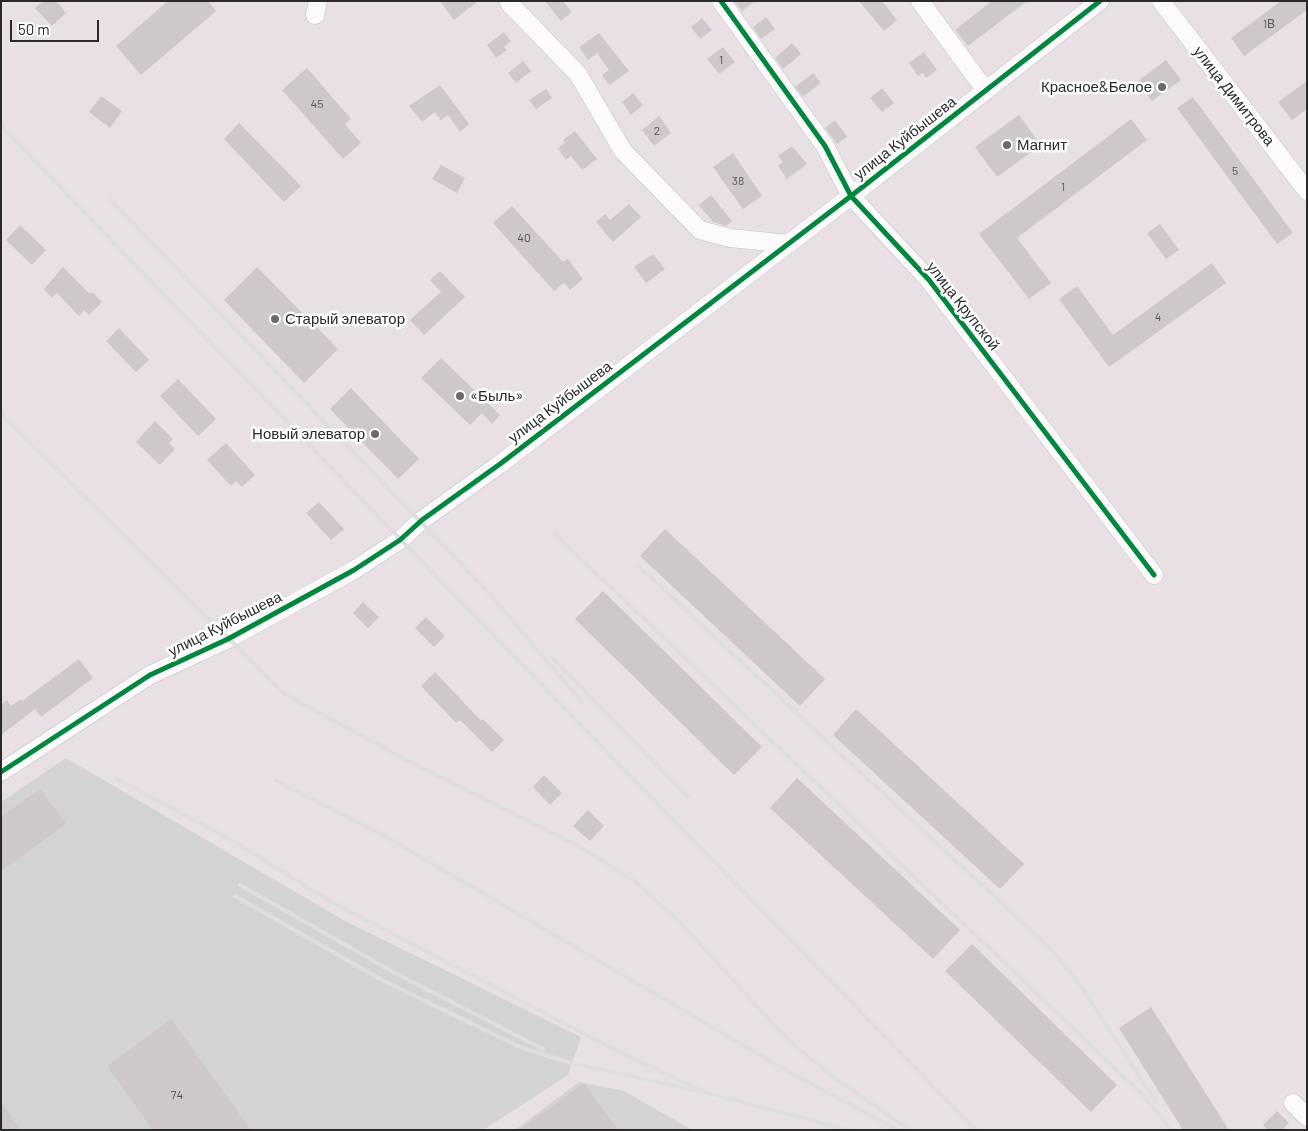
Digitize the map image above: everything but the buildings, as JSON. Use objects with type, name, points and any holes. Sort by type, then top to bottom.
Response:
[{"type":"street","name":"улица Крупской","points":[[721,1],[826,146],[851,196],[929,280],[1154,575]]},
{"type":"street","points":[[920,1],[986,91]]},
{"type":"street","name":"улица Куйбышева","points":[[1,772],[150,675],[246,629],[354,570],[400,540],[422,520],[500,464],[789,244],[1100,1]]},
{"type":"street","name":"улица Димитрова","points":[[1161,1],[1307,190]]},
{"type":"street","points":[[510,2],[578,74],[623,151],[700,230],[730,238],[789,244]]},
{"type":"street","points":[[1293,1103],[1307,1116]]},
{"type":"shaded area","points":[[66,758],[347,922],[581,1037],[568,1075],[483,1130],[1,1130],[1,802]]},
{"type":"shaded area","points":[[579,1082],[624,1091],[692,1130],[515,1130]]},
{"type":"railway","points":[[1,126],[492,634],[976,1130]]},
{"type":"railway","points":[[109,198],[488,592],[582,702]]},
{"type":"railway","points":[[1,414],[285,694],[397,755],[579,846],[634,881],[679,921],[774,1025],[797,1047],[833,1077],[910,1130]]},
{"type":"railway","points":[[555,534],[1143,1095],[1171,1130]]},
{"type":"railway","points":[[637,565],[1053,951],[1081,986],[1156,1102]]},
{"type":"railway","points":[[553,658],[688,797]]},
{"type":"railway","points":[[115,778],[235,842],[328,900],[623,1054],[707,1093]]},
{"type":"railway","points":[[276,781],[390,839],[789,1072],[898,1130]]},
{"type":"railway","points":[[240,885],[395,973],[543,1049]]},
{"type":"railway","points":[[235,896],[382,980],[522,1048],[572,1063],[707,1093],[849,1130]]},
{"type":"cycle path","points":[[721,1],[825,146],[851,196],[929,280],[1154,575]]},
{"type":"cycle path","points":[[1,772],[150,675],[228,639],[354,570],[400,540],[422,520],[500,464],[851,196],[1100,1]]},
{"type":"place","name":"Красное&Белое","points":[[1162,87]]},
{"type":"place","name":"Магнит","points":[[1007,145]]},
{"type":"place","name":"Старый элеватор","points":[[275,319]]},
{"type":"place","name":"«Быль»","points":[[460,396]]},
{"type":"place","name":"Новый элеватор","points":[[375,434]]}]
